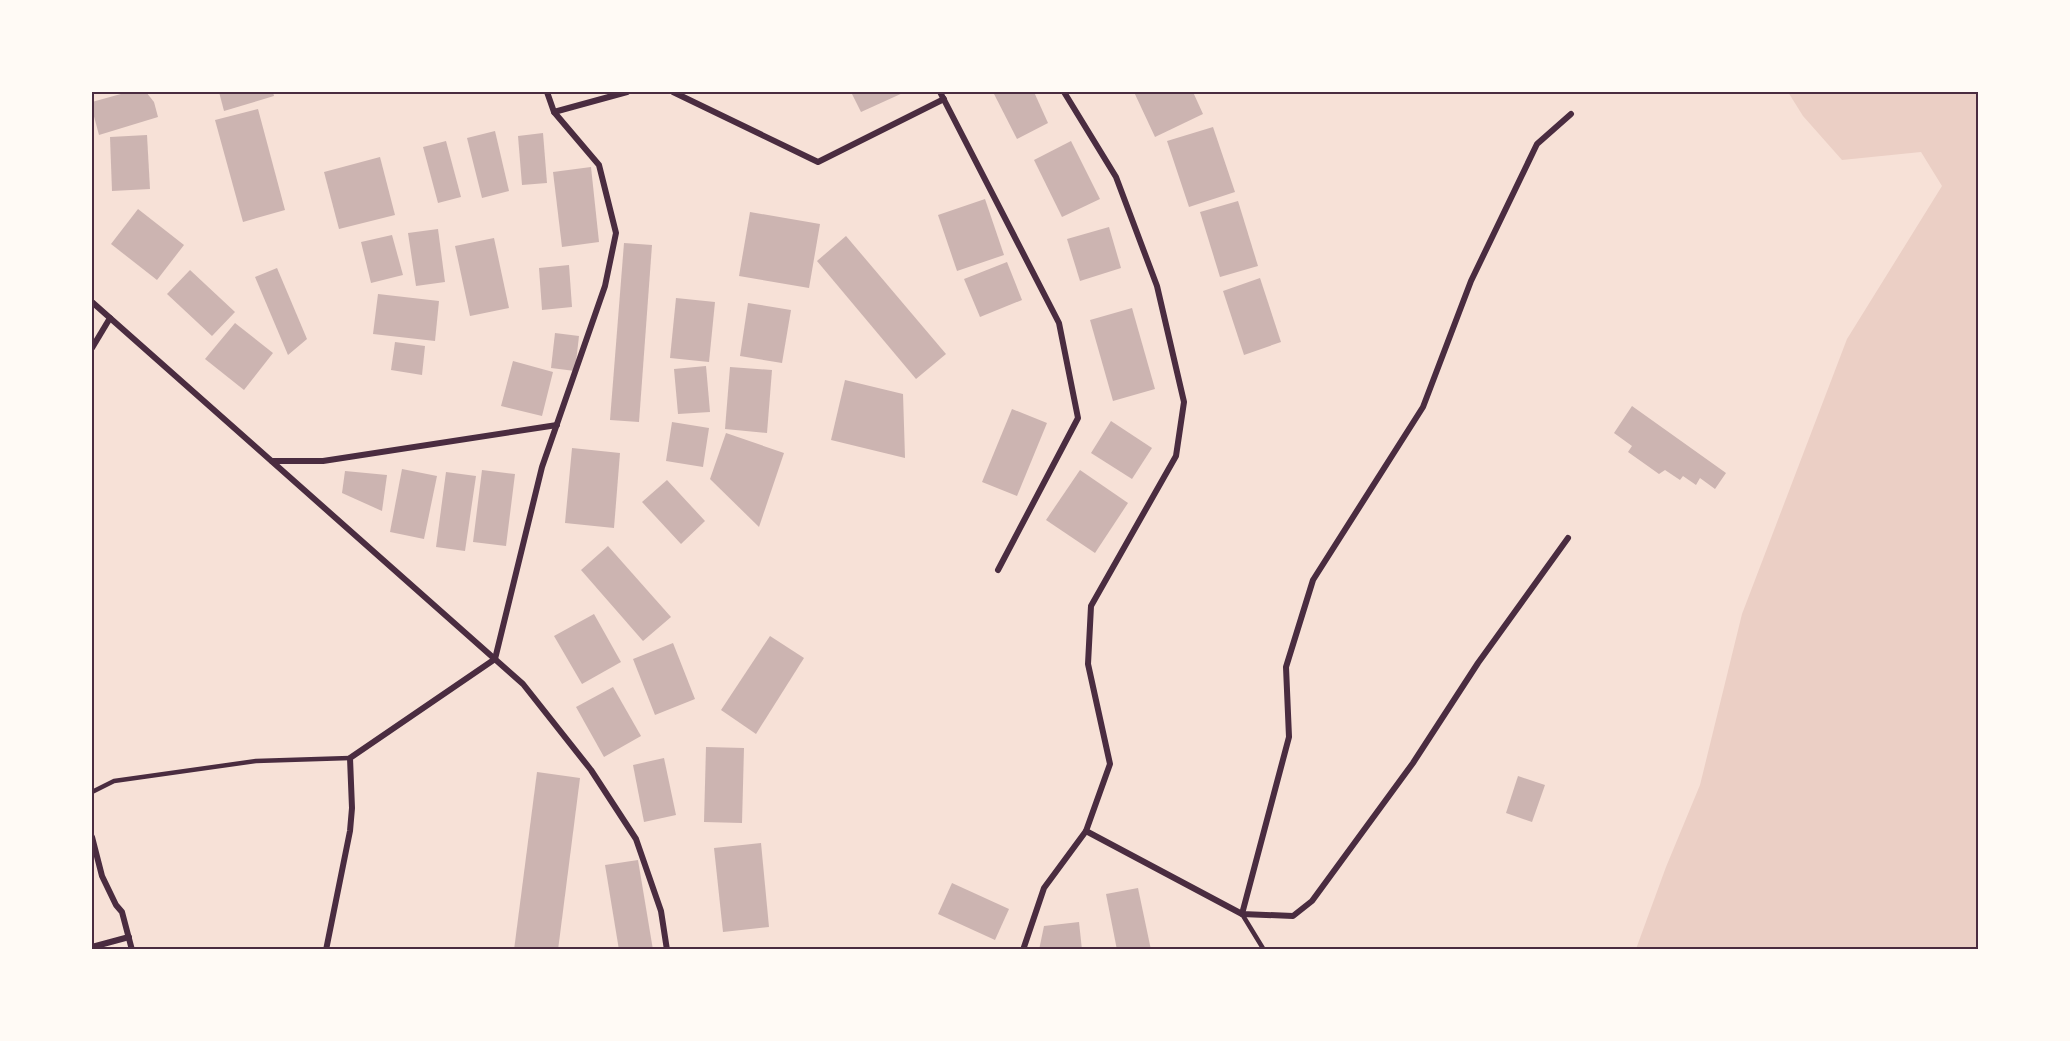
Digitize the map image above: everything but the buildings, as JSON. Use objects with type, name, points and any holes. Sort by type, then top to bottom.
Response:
[{"type":"street","points":[[326,950],[350,831],[352,808],[350,758],[495,659],[542,467],[605,286],[616,233],[599,165],[554,112],[547,92]]},
{"type":"street","points":[[554,112],[627,92]]},
{"type":"street","points":[[673,92],[818,162],[944,99]]},
{"type":"street","points":[[940,92],[1059,323],[1078,418],[998,570]]},
{"type":"street","points":[[1023,950],[1044,888],[1086,831],[1110,764],[1088,664],[1091,606],[1176,456],[1184,402],[1157,285],[1116,177],[1064,92]]},
{"type":"street","points":[[1242,914],[1289,737],[1286,668],[1313,580],[1423,407],[1471,281],[1537,144],[1571,114]]},
{"type":"street","points":[[92,302],[523,684],[591,770],[636,839],[661,911],[667,950]]},
{"type":"street","points":[[92,348],[110,318]]},
{"type":"street","points":[[272,461],[323,461],[557,425]]},
{"type":"street","points":[[1086,831],[1242,914],[1293,916],[1312,901],[1413,763],[1478,663],[1568,538]]},
{"type":"street","points":[[92,837],[102,876],[116,905],[122,912],[132,950]]},
{"type":"street","points":[[92,946],[129,937]]},
{"type":"lane","points":[[92,792],[114,781],[256,761],[350,758]]},
{"type":"lane","points":[[1242,914],[1264,950]]},
{"type":"shaded area","points":[[1788,92],[1978,92],[1978,949],[1636,949],[1666,867],[1700,785],[1742,614],[1847,339],[1942,186],[1921,152],[1842,160],[1803,116]]}]
